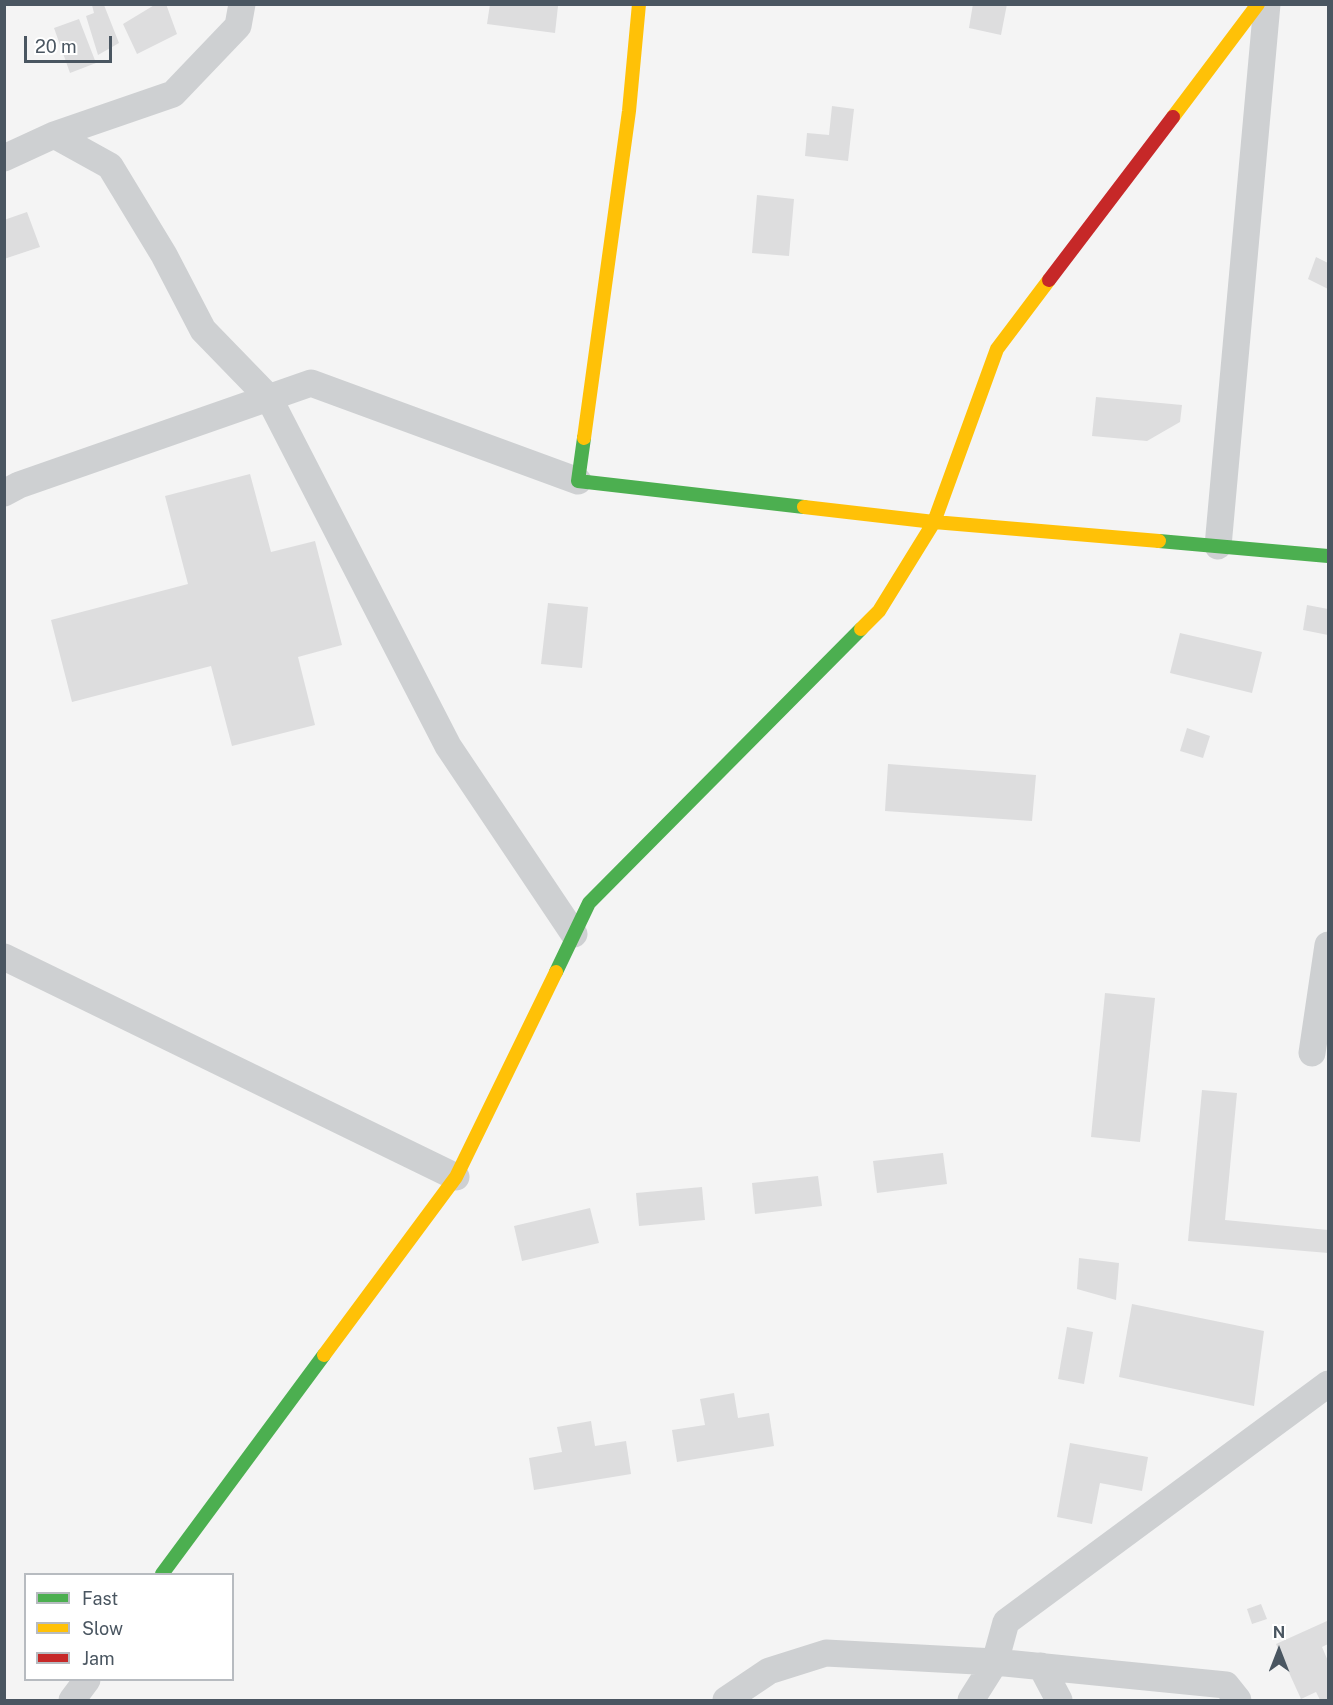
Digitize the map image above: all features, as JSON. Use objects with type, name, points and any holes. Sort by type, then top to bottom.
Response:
[{"type":"street","points":[[4,158],[54,135],[173,94],[238,26],[242,4]]},
{"type":"street","points":[[578,481],[629,111],[639,4]]},
{"type":"street","points":[[163,1573],[456,1177],[589,903],[879,611],[934,522],[997,349],[1258,4]]},
{"type":"street","points":[[1218,546],[1267,4]]},
{"type":"street","points":[[54,135],[110,166],[164,255],[203,330],[269,398],[448,746],[574,934]]},
{"type":"street","points":[[4,493],[19,485],[311,383],[578,481],[934,522],[1329,556]]},
{"type":"street","points":[[1312,1053],[1329,945]]},
{"type":"street","points":[[4,957],[456,1177]]},
{"type":"street","points":[[972,1701],[995,1662],[1006,1622],[1329,1384]]},
{"type":"street","points":[[726,1701],[769,1671],[826,1653],[995,1662],[1226,1685],[1238,1701]]},
{"type":"street","points":[[1041,1666],[1059,1701]]},
{"type":"street","points":[[72,1701],[86,1681]]},
{"type":"building","points":[[156,4],[166,4],[177,34],[137,54],[123,24]]},
{"type":"building","points":[[490,4],[558,6],[555,33],[487,24]]},
{"type":"building","points":[[973,4],[1007,4],[1001,35],[969,28]]},
{"type":"building","points":[[92,5],[104,5],[119,43],[98,55],[86,16],[94,13]]},
{"type":"building","points":[[79,19],[96,63],[70,73],[54,28]]},
{"type":"building","points":[[832,106],[854,109],[848,161],[805,156],[807,133],[829,135]]},
{"type":"building","points":[[757,195],[794,199],[789,256],[752,253]]},
{"type":"building","points":[[27,212],[40,247],[4,259],[4,220]]},
{"type":"building","points":[[1316,257],[1328,263],[1328,289],[1308,279]]},
{"type":"building","points":[[1096,397],[1182,405],[1180,422],[1147,441],[1092,436]]},
{"type":"building","points":[[250,474],[271,552],[315,541],[342,645],[298,657],[315,725],[232,746],[211,666],[72,702],[51,620],[188,584],[165,496]]},
{"type":"building","points":[[548,603],[588,607],[582,668],[541,664]]},
{"type":"building","points":[[1307,605],[1328,609],[1328,635],[1303,630]]},
{"type":"building","points":[[1180,633],[1262,652],[1252,693],[1170,673]]},
{"type":"building","points":[[1187,728],[1210,736],[1203,758],[1180,751]]},
{"type":"building","points":[[888,764],[1036,775],[1032,821],[885,811]]},
{"type":"building","points":[[1105,993],[1155,998],[1140,1142],[1091,1137]]},
{"type":"building","points":[[1202,1090],[1237,1093],[1225,1220],[1328,1230],[1328,1253],[1188,1241]]},
{"type":"building","points":[[943,1153],[947,1184],[877,1193],[873,1161]]},
{"type":"building","points":[[818,1176],[822,1206],[755,1214],[752,1183]]},
{"type":"building","points":[[702,1187],[705,1220],[639,1226],[636,1193]]},
{"type":"building","points":[[590,1208],[599,1243],[522,1261],[514,1226]]},
{"type":"building","points":[[1079,1258],[1119,1263],[1116,1300],[1077,1289]]},
{"type":"building","points":[[1132,1304],[1264,1331],[1254,1406],[1119,1377]]},
{"type":"building","points":[[1067,1327],[1093,1332],[1084,1384],[1058,1379]]},
{"type":"building","points":[[734,1393],[738,1418],[769,1413],[774,1446],[677,1462],[672,1430],[705,1425],[700,1399]]},
{"type":"building","points":[[591,1421],[595,1446],[626,1441],[631,1474],[534,1490],[529,1458],[562,1452],[557,1427]]},
{"type":"building","points":[[1070,1443],[1148,1457],[1142,1491],[1100,1483],[1092,1524],[1057,1517]]},
{"type":"building","points":[[1261,1604],[1267,1619],[1252,1624],[1247,1609]]},
{"type":"building","points":[[1327,1621],[1328,1644],[1322,1647],[1328,1661],[1328,1700],[1320,1700],[1316,1692],[1301,1699],[1276,1644]]},
{"type":"traffic: fast","points":[[584,438],[578,481],[804,507]]},
{"type":"traffic: fast","points":[[1159,541],[1328,556]]},
{"type":"traffic: fast","points":[[556,972],[589,903],[861,629]]},
{"type":"traffic: fast","points":[[163,1573],[324,1355]]},
{"type":"traffic: slow","points":[[584,438],[629,111],[639,4]]},
{"type":"traffic: slow","points":[[1173,117],[1258,4]]},
{"type":"traffic: slow","points":[[861,629],[879,611],[934,522],[997,349],[1049,280]]},
{"type":"traffic: slow","points":[[804,507],[934,522],[1159,541]]},
{"type":"traffic: slow","points":[[324,1355],[456,1177],[556,972]]},
{"type":"traffic: jam","points":[[1049,280],[1173,117]]}]
